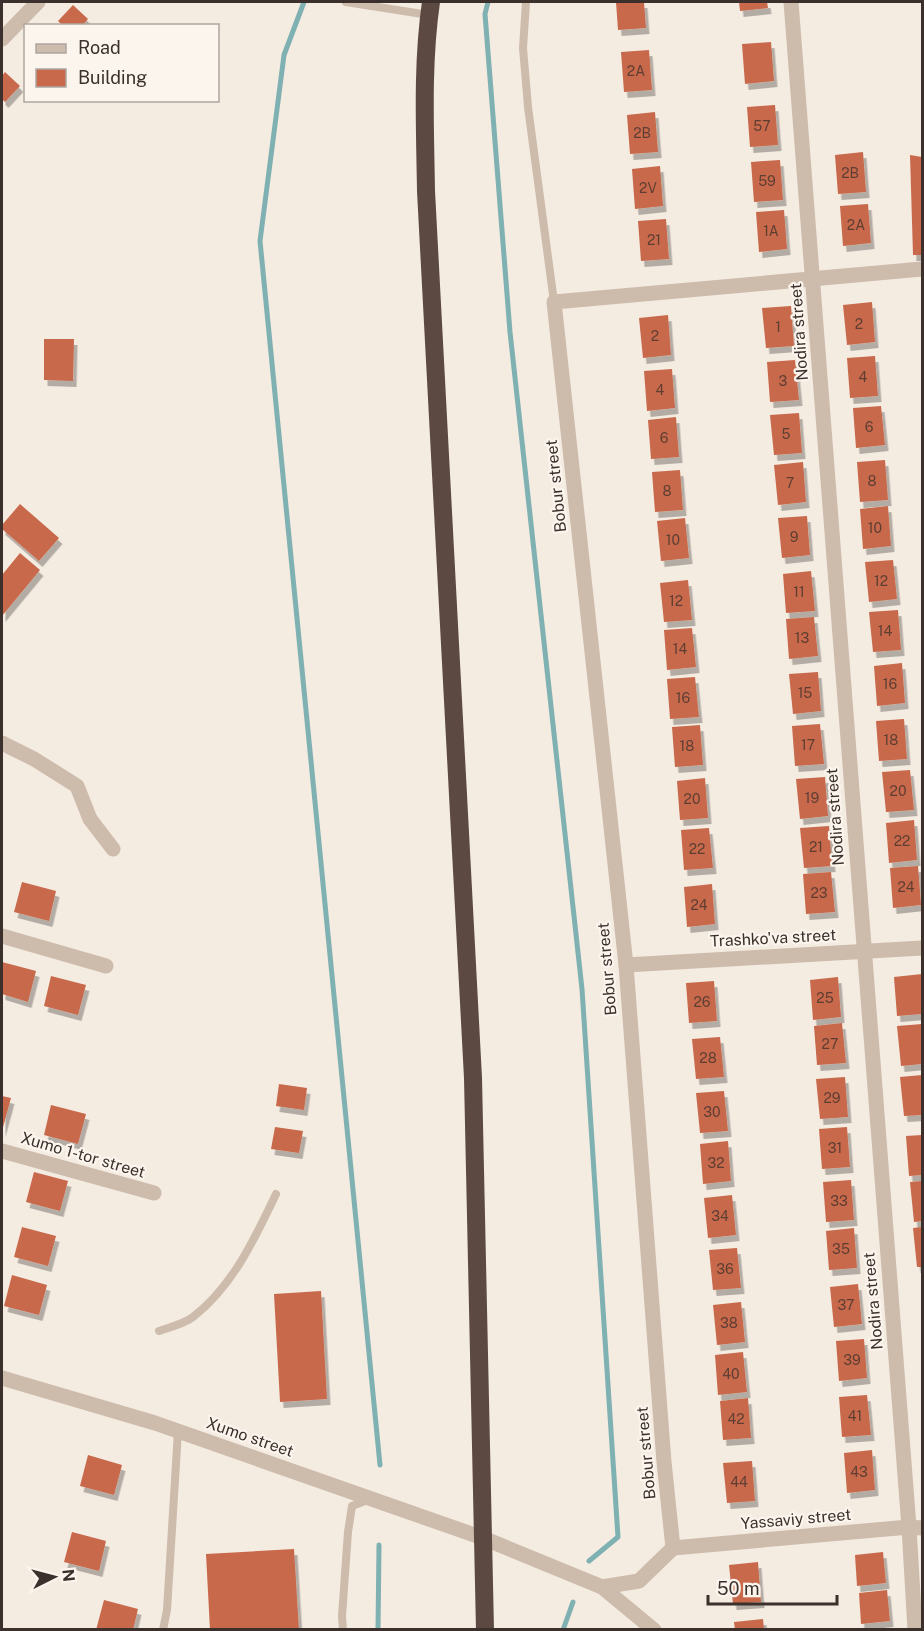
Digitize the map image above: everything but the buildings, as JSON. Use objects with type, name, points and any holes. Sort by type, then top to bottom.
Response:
[{"type":"highway","points":[[430,8],[424,102],[426,190],[473,1078],[484,1629]]},
{"type":"street","points":[[2,39],[38,2]]},
{"type":"street","name":"Nodira street","points":[[791,2],[864,951],[916,1528],[915,1629]]},
{"type":"street","points":[[554,302],[922,269]]},
{"type":"street","name":"Bobur street","points":[[554,302],[626,965],[673,1548]]},
{"type":"street","points":[[2,743],[34,759],[77,786],[90,819],[113,849]]},
{"type":"street","points":[[2,936],[106,966]]},
{"type":"street","name":"Trashko'va street","points":[[626,965],[922,948]]},
{"type":"street","name":"Xumo 1-tor street","points":[[2,1150],[154,1193]]},
{"type":"street","name":"Xumo street","points":[[2,1378],[178,1431],[483,1538],[602,1587],[654,1629]]},
{"type":"street","name":"Yassaviy street","points":[[673,1548],[916,1528]]},
{"type":"street","points":[[602,1587],[639,1581],[673,1548]]},
{"type":"lane","points":[[346,2],[430,8]]},
{"type":"lane","points":[[526,2],[523,48],[528,107],[554,302]]},
{"type":"lane","points":[[159,1331],[192,1318],[221,1292],[276,1194]]},
{"type":"lane","points":[[162,1629],[167,1610],[178,1431]]},
{"type":"lane","points":[[343,1629],[348,1532],[352,1506],[371,1498]]},
{"type":"waterway","points":[[304,2],[284,55],[260,241],[380,1465]]},
{"type":"waterway","points":[[488,2],[485,14],[510,332],[582,989],[618,1537],[589,1561]]},
{"type":"waterway","points":[[378,1630],[379,1545]]},
{"type":"waterway","points":[[563,1630],[573,1602]]}]
